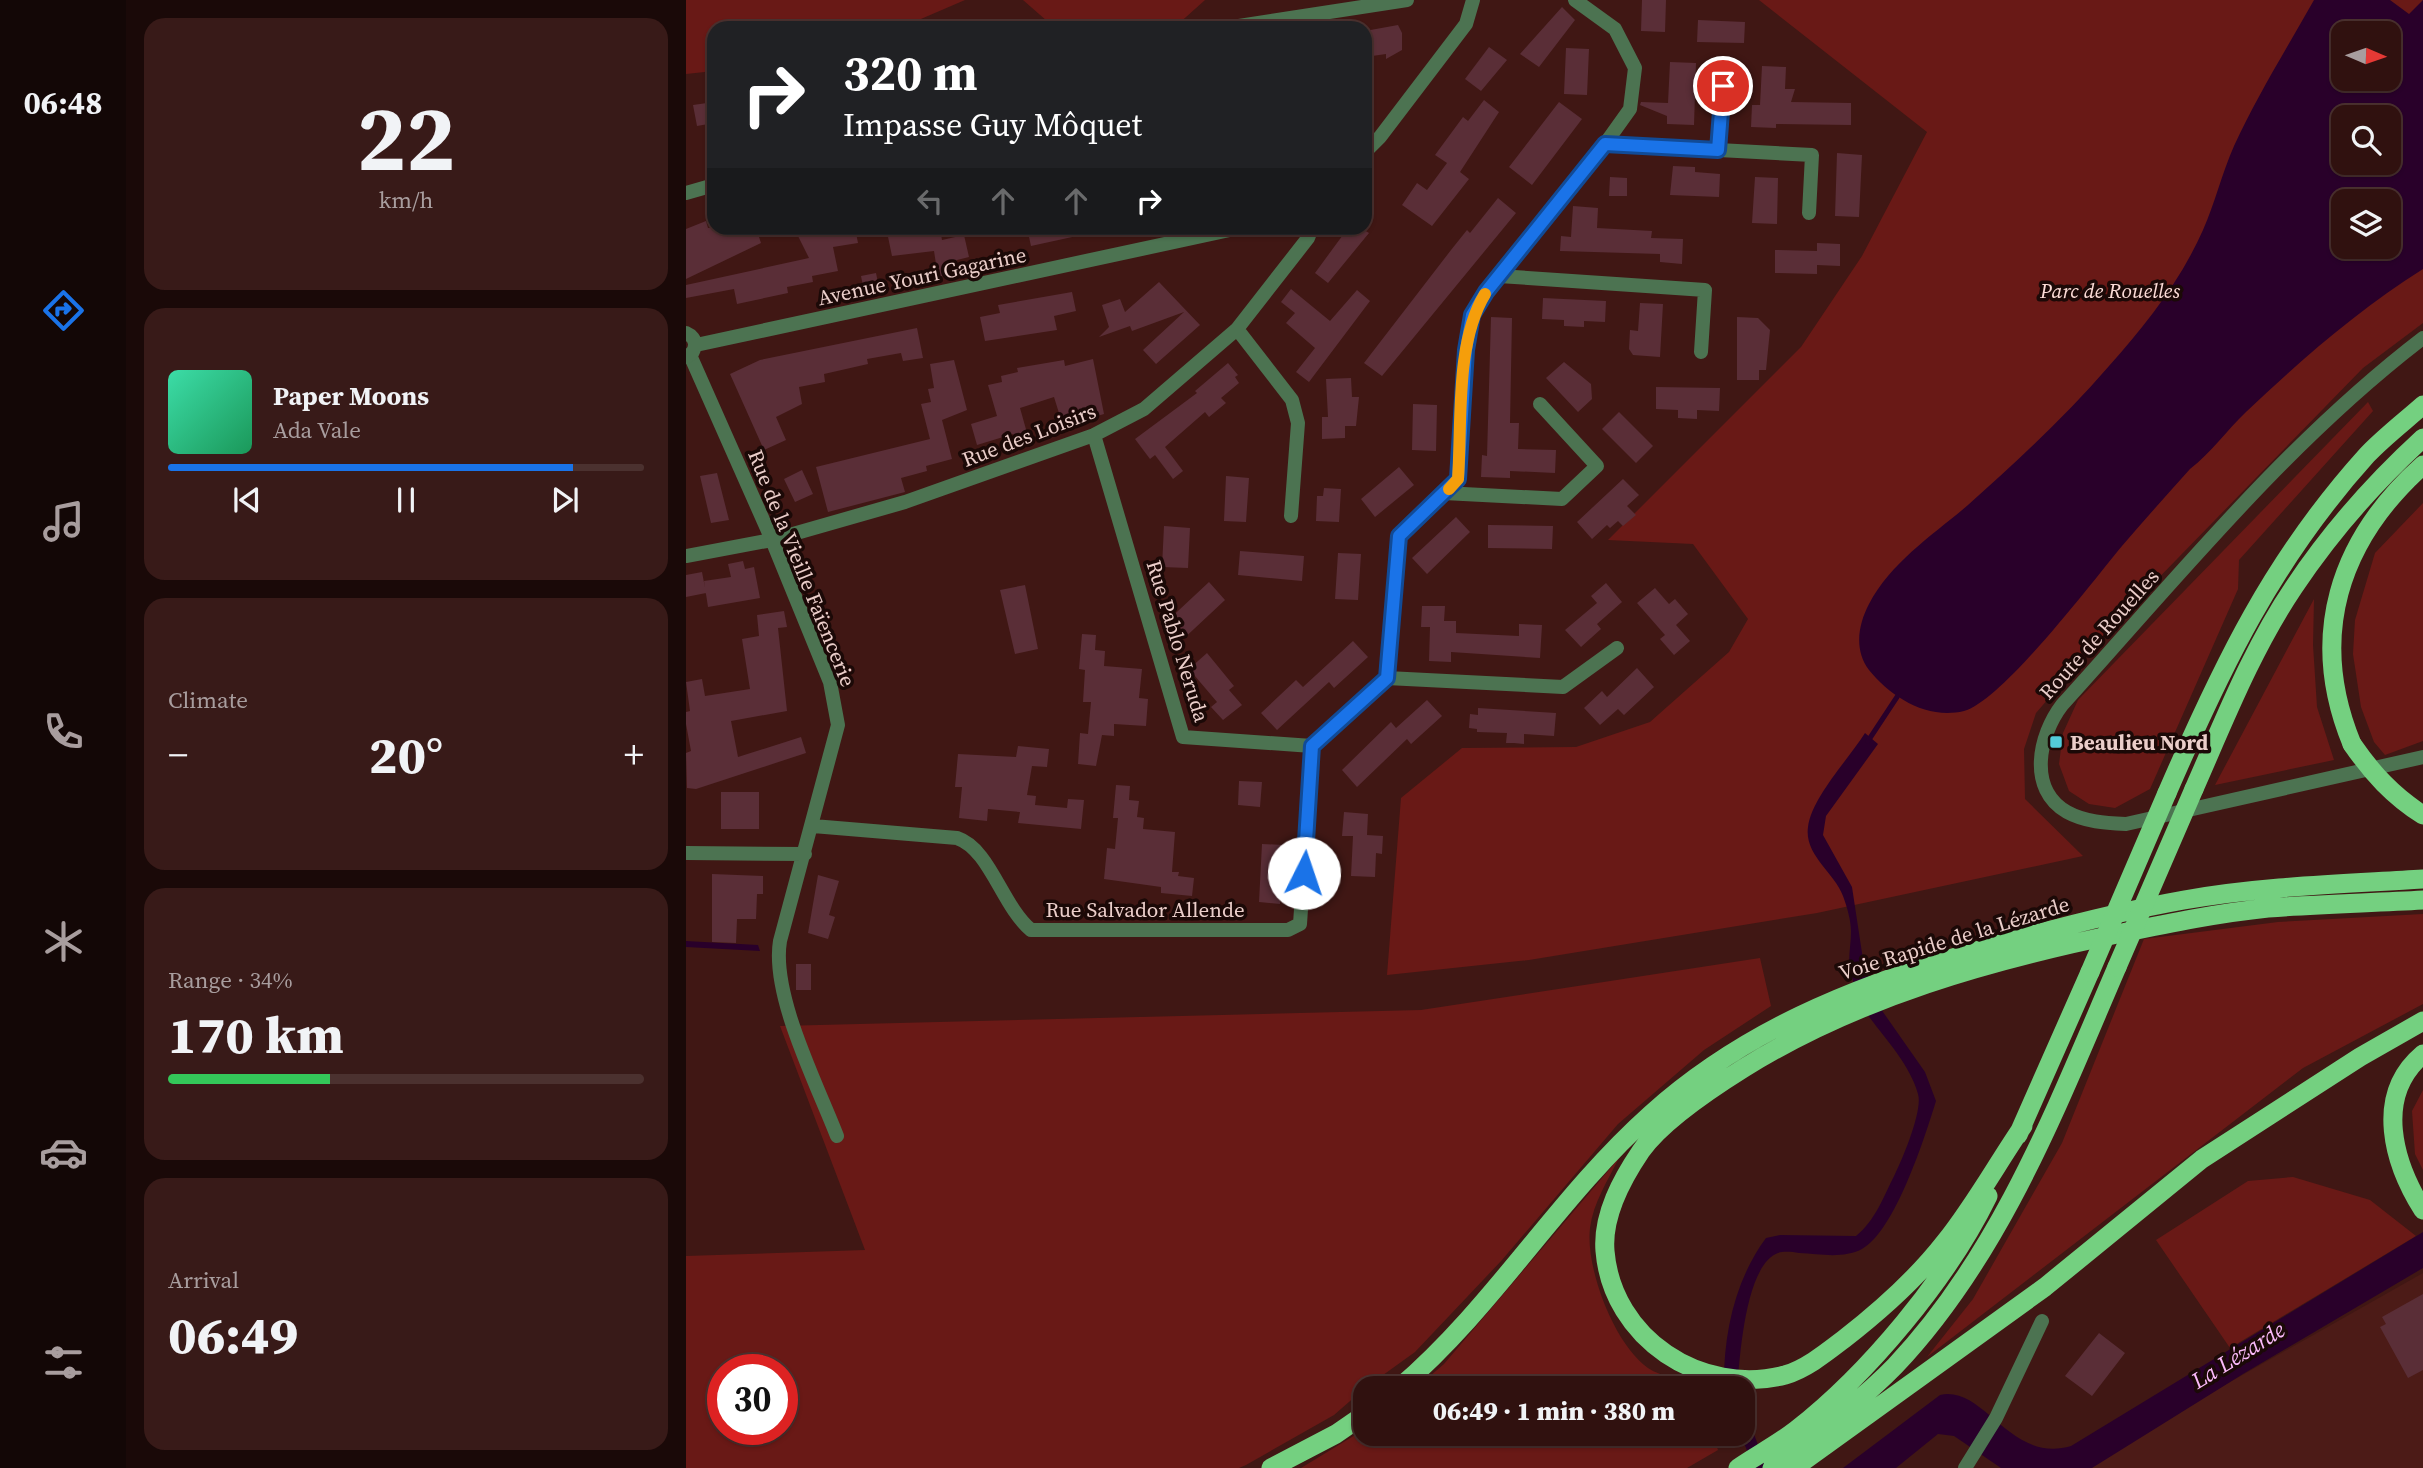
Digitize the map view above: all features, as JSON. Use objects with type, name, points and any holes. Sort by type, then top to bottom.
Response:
[{"type":"highway","points":[[1771,1461],[1796,1430],[1873,1358],[1926,1293],[1973,1226],[2022,1126],[2217,679],[2272,578],[2320,511],[2369,453],[2423,405]]},
{"type":"highway","points":[[1742,1465],[1771,1461],[1897,1364],[1965,1278],[2009,1206],[2239,688],[2293,588],[2356,507],[2423,438]]},
{"type":"highway","points":[[2423,466],[2394,491],[2360,540],[2338,592],[2332,639],[2332,677],[2340,715],[2353,744],[2371,772],[2393,794],[2423,815]]},
{"type":"highway","name":"Voie Rapide de la Lézarde","points":[[1412,1376],[1453,1338],[1601,1164],[1648,1117],[1689,1081],[1742,1045],[1801,1013],[1928,965],[2070,925],[2185,900],[2279,888],[2423,879]]},
{"type":"highway","name":"Voie Rapide de la Lézarde","points":[[2022,1126],[1945,1243],[1874,1316],[1825,1354],[1787,1374],[1750,1379],[1715,1376],[1683,1366],[1633,1326],[1615,1294],[1605,1249],[1612,1202],[1643,1148],[1704,1092],[1781,1045],[1893,994],[2055,947],[2185,920],[2266,908],[2423,900]]},
{"type":"highway","points":[[1794,1468],[2045,1287],[2202,1159],[2360,1057],[2423,1021]]},
{"type":"highway","points":[[2423,1054],[2406,1075],[2396,1098],[2392,1127],[2398,1162],[2407,1184],[2423,1210]]},
{"type":"highway","points":[[1271,1468],[1353,1422]]},
{"type":"street","points":[[1271,21],[1407,0]]},
{"type":"street","points":[[1372,145],[1466,24],[1473,0]]},
{"type":"street","points":[[1312,746],[1387,678],[1399,536],[1458,479],[1466,350],[1472,315],[1499,276],[1630,109],[1635,68],[1615,29],[1576,0]]},
{"type":"street","points":[[1718,150],[1724,65]]},
{"type":"street","points":[[1605,144],[1812,155],[1809,212]]},
{"type":"street","points":[[686,193],[707,188]]},
{"type":"street","name":"Avenue Youri Gagarine","points":[[690,352],[1214,235]]},
{"type":"street","name":"Rue des Loisirs","points":[[686,556],[772,540],[905,502],[1094,435],[1144,409],[1237,329],[1309,235]]},
{"type":"street","points":[[1499,276],[1705,290],[1701,352]]},
{"type":"street","points":[[1237,329],[1292,400],[1298,423],[1291,516]]},
{"type":"street","name":"Rue de la Vieille Faïencerie","points":[[686,333],[694,338],[690,352],[830,682],[838,725],[813,827],[780,941],[778,964],[785,1001],[837,1136]]},
{"type":"street","name":"Route de Rouelles","points":[[2423,338],[2365,382],[2281,464],[2062,705],[2042,739],[2040,756],[2047,788],[2059,807],[2085,819],[2126,824],[2423,757]]},
{"type":"street","points":[[1444,493],[1562,499],[1597,466],[1540,404]]},
{"type":"street","name":"Rue Pablo Neruda","points":[[1094,435],[1183,737],[1312,746]]},
{"type":"street","points":[[1387,678],[1563,687],[1617,648]]},
{"type":"street","name":"Rue Salvador Allende","points":[[813,827],[957,838],[971,843],[1016,917],[1031,930],[1288,930],[1300,924],[1312,746]]},
{"type":"street","points":[[686,853],[805,854]]},
{"type":"street","points":[[1965,1468],[1996,1418],[2042,1321]]},
{"type":"shaded area","name":"La Lézarde","points":[[2423,1273],[2423,1468],[2078,1468]]},
{"type":"green space","points":[[686,0],[965,0],[916,21],[707,21],[707,72],[686,74]]},
{"type":"green space","points":[[1023,0],[1205,0],[1182,21],[1047,21]]},
{"type":"green space","name":"Parc de Rouelles","points":[[1759,0],[2423,0],[2423,323],[2363,368],[2104,634],[2036,713],[2024,749],[2025,799],[2083,856],[1817,913],[1529,960],[1387,975],[1401,798],[1462,748],[1576,747],[1650,722],[1729,652],[1748,619],[1693,544],[1608,540],[1801,347],[1862,256],[1927,132]]},
{"type":"green space","points":[[2368,402],[2373,411],[2239,560],[2238,589],[2150,789],[2115,808],[2089,804],[2069,791],[2059,764],[2063,733],[2078,700]]},
{"type":"green space","points":[[2423,503],[2423,741],[2385,755],[2374,742],[2361,707],[2353,654],[2355,620],[2375,553]]},
{"type":"green space","points":[[2314,599],[2313,645],[2317,707],[2334,760],[2215,785]]},
{"type":"green space","points":[[2423,914],[2423,1004],[2303,1068],[1927,1357],[1973,1299],[2062,1143],[2144,939],[2278,922]]},
{"type":"green space","points":[[1760,958],[1771,1006],[1704,1050],[1618,1124],[1502,1260],[1415,1352],[1382,1376],[1353,1376],[1353,1398],[1334,1415],[1239,1468],[686,1468],[686,1256],[865,1250],[780,1026],[1421,1010]]},
{"type":"green space","points":[[2423,1090],[2423,1170],[2415,1154],[2412,1111]]},
{"type":"green space","points":[[1619,1158],[1592,1219],[1590,1245],[1593,1264],[1598,1286],[1615,1328],[1639,1361],[1666,1376],[1430,1376],[1444,1364]]},
{"type":"green space","points":[[2293,1177],[2370,1200],[2416,1236],[2230,1348],[2156,1240],[2248,1181]]},
{"type":"green space","points":[[1353,1436],[1353,1446],[1717,1446],[1718,1450],[1687,1468],[1301,1468]]},
{"type":"water","points":[[2314,0],[2390,0],[2409,14],[2423,0],[2423,269],[2331,336],[2246,412],[2147,517],[2046,638],[2001,686],[1964,711],[1950,713],[1923,709],[1899,697],[1869,670],[1861,654],[1860,629],[1869,604],[1901,562],[1968,505],[2076,403],[2149,319],[2194,249],[2234,146],[2262,90]]},
{"type":"water","points":[[1865,733],[1878,744],[1826,816],[1823,835],[1852,887],[1864,966],[1883,1012],[1925,1072],[1936,1101],[1907,1182],[1886,1223],[1874,1239],[1862,1249],[1847,1254],[1783,1252],[1767,1261],[1751,1293],[1738,1376],[1724,1376],[1728,1329],[1738,1291],[1766,1238],[1780,1235],[1856,1236],[1869,1223],[1883,1199],[1907,1146],[1918,1111],[1918,1094],[1910,1073],[1867,1014],[1859,997],[1850,969],[1851,927],[1846,905],[1839,887],[1815,855],[1808,837],[1811,815],[1832,779]]},
{"type":"water","points":[[686,941],[758,945],[760,951],[686,947]]},
{"type":"water","points":[[2423,1232],[2423,1268],[2243,1374],[2092,1468],[2001,1468],[1954,1436],[1938,1434],[1896,1468],[1843,1468],[1940,1395],[1956,1395],[1971,1401],[2014,1435],[2031,1444],[2049,1449],[2071,1446]]},
{"type":"water","points":[[1755,1437],[1767,1468],[1754,1468],[1745,1446],[1755,1446]]},
{"type":"building","points":[[1642,0],[1666,0],[1665,32],[1641,31]]},
{"type":"building","points":[[1562,7],[1575,20],[1539,67],[1520,54]]},
{"type":"building","points":[[1698,20],[1745,22],[1744,43],[1697,42]]},
{"type":"building","points":[[1398,25],[1402,33],[1402,50],[1386,59],[1386,54],[1372,56],[1372,30]]},
{"type":"building","points":[[1489,47],[1507,60],[1481,91],[1465,79]]},
{"type":"building","points":[[1566,48],[1589,49],[1587,95],[1564,94]]},
{"type":"building","points":[[1670,62],[1696,63],[1694,125],[1667,124],[1667,116],[1640,105],[1641,102],[1668,103]]},
{"type":"building","points":[[1762,66],[1786,67],[1785,89],[1795,89],[1791,102],[1851,103],[1851,125],[1776,124],[1776,128],[1751,127],[1752,105],[1760,105]]},
{"type":"building","points":[[1484,100],[1499,112],[1460,172],[1469,179],[1432,226],[1402,205],[1417,183],[1427,190],[1447,163],[1435,155],[1463,117],[1468,121]]},
{"type":"building","points":[[1559,102],[1582,119],[1532,185],[1509,167]]},
{"type":"building","points":[[707,103],[707,124],[697,126],[693,105]]},
{"type":"building","points":[[1837,153],[1862,155],[1859,217],[1835,216]]},
{"type":"building","points":[[1673,166],[1695,167],[1695,172],[1720,174],[1719,197],[1670,195]]},
{"type":"building","points":[[1610,177],[1627,178],[1627,196],[1609,196]]},
{"type":"building","points":[[1755,177],[1778,178],[1777,224],[1752,223]]},
{"type":"building","points":[[1498,198],[1516,213],[1382,376],[1364,363],[1467,230],[1470,233]]},
{"type":"building","points":[[1573,206],[1598,208],[1597,228],[1652,231],[1651,238],[1683,239],[1682,264],[1660,262],[1660,254],[1560,251],[1561,236],[1571,237]]},
{"type":"building","points":[[706,221],[707,235],[758,235],[761,243],[686,279],[686,229]]},
{"type":"building","points":[[798,235],[856,235],[858,243],[833,247],[838,271],[812,276],[813,282],[787,287],[788,293],[737,304],[734,289],[686,298],[686,285],[809,258]]},
{"type":"building","points":[[888,235],[941,235],[942,240],[964,235],[969,257],[957,260],[959,273],[938,277],[934,251],[892,256]]},
{"type":"building","points":[[1029,235],[1081,235],[1031,246]]},
{"type":"building","points":[[1343,235],[1367,235],[1328,283],[1315,273]]},
{"type":"building","points":[[1817,243],[1840,244],[1840,266],[1817,265],[1817,274],[1775,273],[1775,250],[1817,251]]},
{"type":"building","points":[[876,273],[879,288],[864,291],[861,276]]},
{"type":"building","points":[[1159,282],[1200,325],[1156,364],[1143,350],[1184,312],[1132,331],[1130,326],[1099,337],[1109,327],[1102,305],[1120,299],[1125,312]]},
{"type":"building","points":[[1291,289],[1330,321],[1357,290],[1370,301],[1309,382],[1296,372],[1315,348],[1286,323],[1295,313],[1281,302]]},
{"type":"building","points":[[1072,292],[1076,311],[1054,316],[1057,330],[985,341],[980,317],[1000,313],[998,305]]},
{"type":"building","points":[[1543,298],[1606,301],[1605,322],[1584,321],[1584,327],[1564,326],[1564,320],[1542,319]]},
{"type":"building","points":[[1640,303],[1663,304],[1660,357],[1633,355],[1629,349],[1630,330],[1638,331]]},
{"type":"building","points":[[1491,317],[1512,318],[1510,423],[1519,423],[1518,449],[1556,450],[1555,473],[1510,471],[1510,478],[1481,477],[1482,455],[1487,456]]},
{"type":"building","points":[[1737,317],[1758,318],[1770,330],[1766,370],[1759,370],[1759,380],[1737,380]]},
{"type":"building","points":[[917,328],[923,358],[903,361],[901,353],[867,359],[868,364],[824,374],[825,382],[799,387],[802,404],[776,417],[786,440],[764,450],[730,374],[760,360]]},
{"type":"building","points":[[1093,359],[1104,414],[1063,426],[1054,397],[1020,408],[1029,440],[1016,444],[1013,434],[977,445],[971,424],[997,416],[988,385],[1002,382],[1001,376],[1018,372],[1017,368],[1064,360],[1065,366]]},
{"type":"building","points":[[954,360],[967,410],[942,420],[952,459],[926,466],[927,471],[901,478],[905,492],[828,512],[816,467],[930,439],[921,404],[931,402],[928,389],[934,388],[930,364]]},
{"type":"building","points":[[1564,362],[1591,384],[1592,399],[1578,412],[1546,378]]},
{"type":"building","points":[[1228,363],[1238,375],[1235,377],[1239,383],[1221,398],[1226,403],[1209,417],[1205,412],[1165,447],[1183,471],[1173,479],[1155,455],[1150,459],[1135,439],[1197,393],[1195,391]]},
{"type":"building","points":[[1351,378],[1352,397],[1359,397],[1356,426],[1345,426],[1345,438],[1322,439],[1322,417],[1328,417],[1326,379]]},
{"type":"building","points":[[1656,387],[1720,388],[1719,411],[1697,410],[1697,419],[1678,418],[1678,410],[1656,409]]},
{"type":"building","points":[[1413,404],[1437,405],[1436,451],[1412,450]]},
{"type":"building","points":[[1619,412],[1653,446],[1636,463],[1602,429]]},
{"type":"building","points":[[1399,467],[1414,485],[1375,517],[1361,499]]},
{"type":"building","points":[[802,470],[813,494],[795,502],[784,479]]},
{"type":"building","points":[[717,473],[729,520],[711,523],[700,476]]},
{"type":"building","points":[[1226,476],[1249,478],[1246,522],[1224,521]]},
{"type":"building","points":[[1623,479],[1639,495],[1627,506],[1636,515],[1623,526],[1618,521],[1610,528],[1607,525],[1592,539],[1577,522]]},
{"type":"building","points":[[1324,488],[1341,489],[1339,522],[1316,521],[1317,496],[1323,496]]},
{"type":"building","points":[[1456,517],[1470,532],[1427,574],[1412,558]]},
{"type":"building","points":[[1488,525],[1553,526],[1552,549],[1488,548]]},
{"type":"building","points":[[1164,526],[1190,528],[1188,568],[1162,567]]},
{"type":"building","points":[[1240,551],[1304,556],[1302,581],[1238,575]]},
{"type":"building","points":[[1338,553],[1361,554],[1358,600],[1335,599]]},
{"type":"building","points":[[743,561],[745,569],[754,567],[760,598],[708,607],[704,581],[731,577],[728,564]]},
{"type":"building","points":[[702,572],[706,593],[686,597],[686,575]]},
{"type":"building","points":[[1209,582],[1225,600],[1179,643],[1163,625]]},
{"type":"building","points":[[1606,583],[1622,602],[1597,624],[1601,629],[1581,647],[1565,630],[1597,603],[1591,596]]},
{"type":"building","points":[[1025,585],[1038,649],[1015,654],[1000,590]]},
{"type":"building","points":[[1655,588],[1669,604],[1675,599],[1688,614],[1676,625],[1690,641],[1674,655],[1660,639],[1665,635],[1637,603]]},
{"type":"building","points":[[1422,606],[1445,606],[1444,621],[1456,621],[1456,633],[1519,636],[1519,624],[1542,625],[1540,658],[1451,652],[1451,662],[1429,661],[1430,627],[1421,627]]},
{"type":"building","points":[[784,611],[787,627],[778,628],[787,711],[731,721],[738,757],[801,737],[806,753],[696,789],[687,788],[686,753],[691,751],[686,724],[686,712],[690,711],[686,682],[702,679],[705,696],[750,689],[742,639],[759,636],[757,615]]},
{"type":"building","points":[[1082,634],[1096,635],[1095,650],[1105,651],[1104,666],[1142,669],[1139,698],[1148,699],[1146,726],[1114,724],[1114,736],[1102,735],[1096,766],[1078,764],[1080,733],[1088,734],[1091,702],[1083,702],[1085,670],[1079,669]]},
{"type":"building","points":[[1353,641],[1368,657],[1334,688],[1329,682],[1277,730],[1261,713],[1296,680],[1303,687]]},
{"type":"building","points":[[1207,653],[1234,686],[1229,690],[1242,705],[1223,720],[1211,707],[1217,702],[1189,669]]},
{"type":"building","points":[[1637,668],[1654,687],[1624,715],[1618,709],[1600,725],[1584,708],[1602,691],[1607,697]]},
{"type":"building","points":[[1427,700],[1442,716],[1411,744],[1407,739],[1357,787],[1342,770],[1391,722],[1396,728]]},
{"type":"building","points":[[1478,708],[1556,713],[1554,736],[1524,734],[1524,744],[1506,743],[1507,733],[1477,732],[1477,729],[1469,728],[1470,714],[1478,715]]},
{"type":"building","points":[[1018,746],[1049,749],[1047,767],[1032,766],[1027,795],[1036,796],[1035,805],[1067,808],[1068,799],[1084,800],[1081,829],[1018,823],[1020,812],[988,809],[987,821],[959,818],[962,787],[955,787],[958,754],[1016,757]]},
{"type":"building","points":[[1239,781],[1262,782],[1260,807],[1238,805]]},
{"type":"building","points":[[1116,785],[1130,786],[1129,800],[1139,801],[1137,817],[1144,818],[1143,829],[1175,832],[1172,872],[1179,872],[1178,876],[1194,878],[1192,896],[1161,893],[1161,887],[1104,879],[1107,848],[1115,849],[1118,818],[1113,818]]},
{"type":"building","points":[[721,792],[759,792],[759,829],[721,829]]},
{"type":"building","points":[[1344,812],[1368,814],[1367,835],[1383,836],[1382,854],[1376,853],[1375,877],[1351,876],[1353,836],[1342,836]]},
{"type":"building","points":[[1262,844],[1284,845],[1280,904],[1259,902]]},
{"type":"building","points":[[712,874],[763,876],[763,894],[757,894],[756,919],[737,919],[736,943],[712,942]]},
{"type":"building","points":[[818,875],[839,881],[829,915],[835,917],[828,939],[808,933]]},
{"type":"building","points":[[796,964],[811,964],[811,990],[796,990]]},
{"type":"building","points":[[2423,1294],[2423,1370],[2408,1378],[2380,1327],[2386,1324],[2382,1317]]},
{"type":"building","points":[[2099,1333],[2125,1353],[2092,1396],[2065,1376]]},
{"type":"waterway","points":[[1868,741],[1897,697]]},
{"type":"slow traffic","points":[[1449,489],[1458,479],[1466,350],[1472,315],[1485,294]]},
{"type":"place","name":"Beaulieu Nord","points":[[2056,742]]},
{"type":"route","points":[[1304,873],[1312,746],[1387,678],[1399,536],[1458,479],[1466,350],[1472,315],[1486,292],[1605,144],[1718,150],[1723,86]]}]
